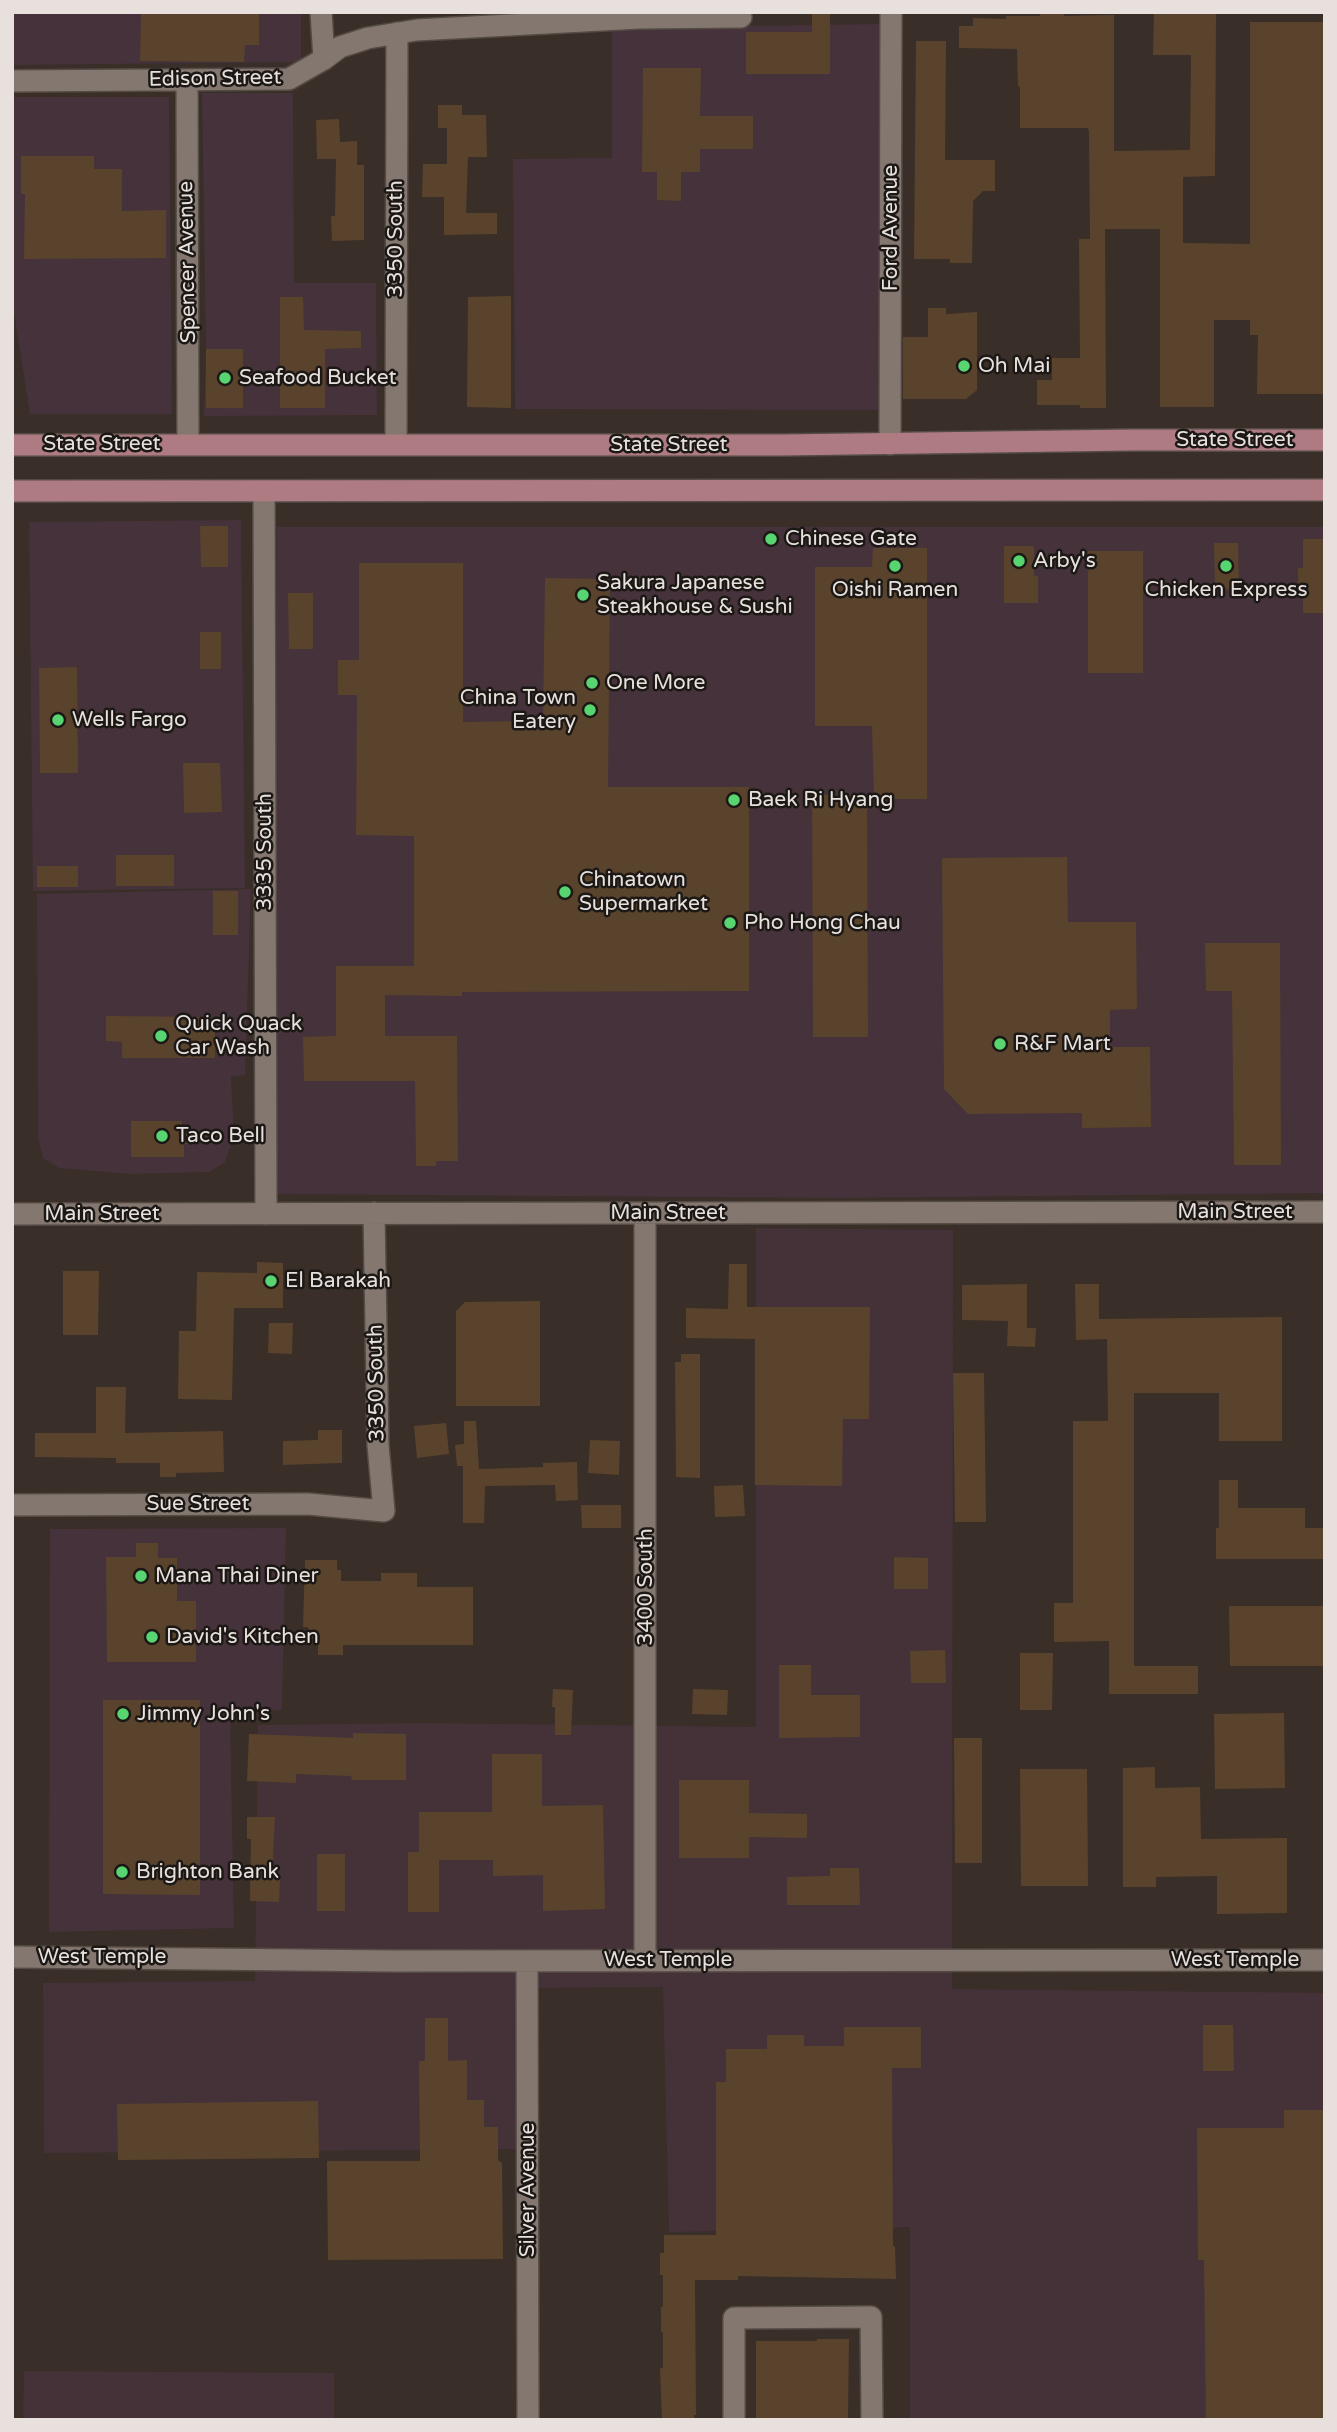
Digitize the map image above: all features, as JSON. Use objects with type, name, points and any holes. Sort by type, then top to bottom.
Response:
[{"type":"main road","name":"State Street","points":[[12,445],[890,444],[1325,440]]},
{"type":"main road","points":[[12,491],[1325,490]]},
{"type":"street","points":[[321,12],[324,59]]},
{"type":"street","name":"Ford Avenue","points":[[890,444],[891,12]]},
{"type":"street","name":"Edison Street","points":[[12,80],[289,79],[340,47],[397,33],[639,18],[741,17]]},
{"type":"street","name":"3350 South","points":[[396,444],[397,33]]},
{"type":"street","name":"Spencer Avenue","points":[[187,80],[188,444]]},
{"type":"street","name":"3335 South","points":[[264,491],[266,1214]]},
{"type":"street","name":"Main Street","points":[[12,1214],[1325,1212]]},
{"type":"street","name":"3350 South","points":[[374,1213],[378,1445],[384,1511]]},
{"type":"street","name":"3400 South","points":[[645,1213],[645,1960]]},
{"type":"street","name":"Sue Street","points":[[12,1505],[308,1504],[384,1511]]},
{"type":"street","name":"West Temple","points":[[12,1957],[527,1961],[1325,1960]]},
{"type":"street","name":"Silver Avenue","points":[[527,1961],[528,2420]]},
{"type":"street","points":[[734,2420],[734,2318],[871,2317],[872,2420]]},
{"type":"shaded area","points":[[12,12],[301,12],[301,62],[12,65]]},
{"type":"shaded area","points":[[883,24],[880,410],[515,409],[513,159],[612,158],[612,28]]},
{"type":"shaded area","points":[[202,93],[293,93],[294,283],[376,283],[377,415],[204,416],[206,349]]},
{"type":"shaded area","points":[[12,97],[169,97],[172,414],[30,414],[12,300]]},
{"type":"shaded area","points":[[241,520],[245,888],[33,891],[29,522]]},
{"type":"shaded area","points":[[277,527],[1325,527],[1325,1193],[841,1198],[274,1194]]},
{"type":"shaded area","points":[[251,889],[245,1075],[231,1077],[234,1136],[225,1162],[210,1172],[130,1174],[59,1168],[43,1158],[38,1138],[37,894]]},
{"type":"shaded area","points":[[756,1228],[953,1230],[952,1989],[1325,1993],[1325,2420],[910,2420],[910,2227],[669,2232],[663,1987],[517,1988],[517,2149],[44,2153],[43,1983],[255,1981],[258,1725],[423,1723],[756,1727]]},
{"type":"shaded area","points":[[286,1528],[282,1710],[230,1711],[234,1928],[49,1932],[50,1529]]},
{"type":"shaded area","points":[[24,2371],[334,2373],[334,2420],[23,2420]]},
{"type":"building","points":[[141,12],[259,12],[259,45],[245,45],[244,62],[140,61]]},
{"type":"building","points":[[812,12],[830,12],[830,74],[746,74],[746,32],[812,32]]},
{"type":"building","points":[[1040,12],[1064,12],[1064,16],[1114,15],[1114,151],[1190,150],[1191,55],[1153,55],[1154,12],[1216,12],[1215,176],[1183,177],[1183,243],[1250,244],[1250,22],[1325,22],[1325,394],[1257,394],[1258,335],[1250,335],[1250,320],[1214,320],[1214,407],[1160,407],[1160,229],[1105,229],[1106,408],[1037,405],[1037,380],[1052,380],[1052,358],[1080,358],[1079,239],[1090,239],[1089,132],[1088,128],[1020,128],[1017,49],[959,48],[959,26],[973,26],[973,18],[1040,16]]},
{"type":"building","points":[[916,41],[946,41],[945,160],[995,160],[995,191],[983,191],[973,201],[972,263],[950,263],[950,259],[914,259]]},
{"type":"building","points":[[643,68],[701,68],[700,116],[753,116],[753,149],[700,149],[700,172],[681,172],[681,201],[657,200],[657,172],[642,172]]},
{"type":"building","points":[[438,105],[462,105],[462,115],[486,115],[487,157],[468,157],[466,213],[497,213],[497,234],[444,235],[444,197],[422,197],[423,164],[447,164],[447,128],[438,128]]},
{"type":"building","points":[[339,119],[340,142],[357,141],[357,165],[364,165],[364,240],[332,241],[331,216],[335,216],[336,159],[317,159],[316,120]]},
{"type":"building","points":[[21,156],[94,156],[94,169],[122,169],[122,211],[166,210],[166,258],[24,259],[25,194],[21,194]]},
{"type":"building","points":[[511,296],[511,408],[467,407],[468,297]]},
{"type":"building","points":[[280,297],[303,297],[304,330],[361,331],[361,348],[325,349],[325,408],[280,408]]},
{"type":"building","points":[[928,308],[946,308],[946,314],[977,312],[977,390],[966,399],[903,399],[903,337],[928,337]]},
{"type":"building","name":"Seafood Bucket","points":[[206,349],[243,349],[243,408],[206,408]]},
{"type":"building","points":[[200,526],[228,526],[228,567],[201,567]]},
{"type":"building","points":[[1303,539],[1325,539],[1325,613],[1303,613],[1303,592],[1298,592],[1298,568],[1303,568]]},
{"type":"building","name":"Chicken Express","points":[[1214,543],[1238,543],[1239,589],[1215,590]]},
{"type":"building","name":"Arby's","points":[[1004,546],[1034,546],[1034,576],[1038,576],[1038,603],[1004,603]]},
{"type":"building","points":[[873,548],[927,548],[927,799],[874,799],[872,726],[815,726],[815,567],[872,567]]},
{"type":"building","points":[[1088,551],[1143,551],[1143,673],[1088,673]]},
{"type":"building","points":[[359,563],[463,563],[463,722],[543,721],[545,578],[610,579],[608,787],[749,787],[749,991],[462,992],[462,996],[385,995],[385,1036],[457,1036],[458,1161],[436,1161],[436,1166],[416,1166],[415,1081],[304,1081],[303,1037],[336,1036],[336,966],[414,966],[414,836],[356,835],[357,695],[338,695],[338,660],[359,660]]},
{"type":"building","points":[[288,593],[313,593],[313,649],[289,649]]},
{"type":"building","points":[[200,632],[221,632],[221,669],[200,669]]},
{"type":"building","name":"Wells Fargo","points":[[77,667],[78,773],[40,773],[39,668]]},
{"type":"building","points":[[183,763],[220,763],[222,812],[184,813]]},
{"type":"building","points":[[812,795],[867,795],[868,1037],[813,1037]]},
{"type":"building","points":[[116,855],[174,855],[174,886],[116,886]]},
{"type":"building","points":[[1067,857],[1068,922],[1136,922],[1137,1009],[1110,1010],[1110,1047],[1150,1047],[1151,1127],[1082,1128],[1082,1113],[968,1114],[944,1089],[942,858]]},
{"type":"building","points":[[37,866],[78,866],[78,887],[37,887]]},
{"type":"building","points":[[213,891],[238,891],[238,935],[213,935]]},
{"type":"building","points":[[1205,943],[1280,943],[1281,1165],[1234,1165],[1232,991],[1206,991]]},
{"type":"building","name":"Quick Quack Car Wash","points":[[106,1016],[215,1017],[215,1058],[122,1058],[122,1042],[106,1041]]},
{"type":"building","name":"Taco Bell","points":[[131,1121],[182,1121],[182,1128],[193,1128],[193,1144],[184,1144],[184,1157],[131,1157]]},
{"type":"building","points":[[257,1262],[283,1263],[283,1308],[234,1308],[232,1400],[178,1399],[179,1331],[196,1331],[197,1272],[257,1273]]},
{"type":"building","points":[[729,1264],[747,1264],[747,1307],[870,1307],[869,1419],[843,1419],[842,1486],[755,1485],[755,1339],[686,1338],[686,1308],[728,1309]]},
{"type":"building","points":[[63,1271],[99,1271],[98,1335],[63,1335]]},
{"type":"building","points":[[1027,1284],[1027,1328],[1036,1328],[1035,1347],[1007,1346],[1008,1321],[962,1320],[962,1285]]},
{"type":"building","points":[[1075,1284],[1099,1284],[1099,1319],[1282,1317],[1282,1441],[1219,1441],[1219,1393],[1134,1393],[1134,1666],[1198,1666],[1198,1694],[1109,1694],[1109,1641],[1054,1642],[1054,1603],[1073,1603],[1073,1421],[1108,1421],[1107,1339],[1076,1340]]},
{"type":"building","points":[[540,1301],[540,1406],[456,1406],[456,1311],[465,1302]]},
{"type":"building","points":[[269,1323],[293,1323],[292,1354],[268,1353]]},
{"type":"building","points":[[681,1354],[700,1354],[700,1478],[676,1477],[675,1362],[681,1362]]},
{"type":"building","points":[[953,1373],[984,1373],[986,1522],[955,1522]]},
{"type":"building","points":[[96,1387],[126,1387],[125,1433],[223,1431],[224,1472],[176,1473],[176,1477],[160,1477],[160,1463],[116,1463],[116,1458],[35,1457],[35,1433],[96,1433]]},
{"type":"building","points":[[464,1421],[476,1421],[479,1469],[543,1467],[543,1463],[577,1462],[578,1500],[556,1501],[555,1485],[485,1486],[484,1523],[463,1523],[463,1466],[457,1466],[455,1445],[464,1444]]},
{"type":"building","points":[[446,1423],[449,1454],[417,1458],[414,1426]]},
{"type":"building","points":[[318,1430],[342,1430],[342,1463],[283,1465],[283,1441],[318,1440]]},
{"type":"building","points":[[590,1440],[620,1441],[619,1475],[588,1473]]},
{"type":"building","points":[[1219,1480],[1238,1480],[1238,1508],[1305,1508],[1305,1528],[1325,1528],[1325,1559],[1216,1559]]},
{"type":"building","points":[[743,1485],[745,1516],[715,1517],[714,1486]]},
{"type":"building","points":[[581,1505],[621,1505],[621,1528],[582,1528]]},
{"type":"building","points":[[136,1543],[158,1543],[158,1558],[177,1558],[177,1601],[196,1601],[196,1662],[107,1662],[106,1557],[136,1557]]},
{"type":"building","points":[[894,1557],[928,1558],[928,1589],[894,1589]]},
{"type":"building","points":[[305,1560],[337,1560],[341,1581],[381,1581],[381,1573],[417,1573],[417,1587],[473,1587],[473,1645],[343,1645],[343,1655],[318,1655],[318,1638],[308,1638],[308,1627],[303,1627]]},
{"type":"building","points":[[1229,1606],[1325,1606],[1325,1666],[1230,1666]]},
{"type":"building","points":[[945,1650],[946,1683],[911,1683],[910,1651]]},
{"type":"building","points":[[1020,1653],[1053,1653],[1052,1710],[1020,1710]]},
{"type":"building","points":[[779,1665],[811,1665],[811,1695],[860,1695],[860,1737],[779,1738]]},
{"type":"building","points":[[553,1689],[573,1690],[571,1735],[555,1735]]},
{"type":"building","points":[[693,1689],[728,1690],[727,1715],[692,1714]]},
{"type":"building","points":[[103,1700],[200,1700],[200,1895],[103,1894]]},
{"type":"building","points":[[1284,1713],[1285,1788],[1215,1789],[1214,1714]]},
{"type":"building","points":[[353,1733],[406,1734],[406,1780],[352,1780],[351,1776],[296,1774],[296,1783],[247,1781],[249,1734],[353,1738]]},
{"type":"building","points":[[954,1738],[982,1738],[982,1863],[955,1863]]},
{"type":"building","points":[[492,1754],[542,1754],[542,1806],[603,1805],[605,1909],[543,1911],[543,1875],[493,1876],[493,1860],[439,1860],[439,1912],[408,1912],[408,1852],[419,1852],[419,1812],[492,1812]]},
{"type":"building","points":[[1155,1767],[1155,1788],[1200,1787],[1201,1839],[1287,1838],[1287,1913],[1217,1914],[1217,1876],[1156,1877],[1156,1887],[1123,1887],[1123,1768]]},
{"type":"building","points":[[1020,1769],[1087,1769],[1088,1886],[1021,1886]]},
{"type":"building","points":[[679,1780],[749,1780],[749,1813],[807,1814],[807,1838],[749,1837],[749,1858],[679,1858]]},
{"type":"building","points":[[247,1817],[275,1817],[272,1876],[280,1876],[279,1902],[250,1901],[251,1839],[247,1839]]},
{"type":"building","points":[[317,1854],[345,1854],[345,1911],[317,1911]]},
{"type":"building","points":[[830,1868],[859,1868],[860,1905],[787,1905],[787,1877],[830,1876]]},
{"type":"building","points":[[425,2018],[448,2018],[448,2061],[467,2060],[467,2100],[484,2100],[484,2127],[498,2127],[498,2160],[502,2163],[503,2259],[328,2260],[327,2161],[420,2161],[419,2061],[425,2061]]},
{"type":"building","points":[[1203,2025],[1233,2025],[1234,2071],[1203,2071]]},
{"type":"building","points":[[844,2027],[921,2027],[921,2068],[892,2068],[893,2246],[896,2279],[738,2276],[738,2280],[695,2280],[696,2415],[694,2420],[662,2420],[660,2368],[663,2368],[663,2275],[660,2275],[660,2253],[664,2253],[664,2235],[716,2235],[716,2082],[726,2082],[726,2049],[767,2049],[767,2035],[804,2035],[804,2046],[844,2046]]},
{"type":"building","points":[[318,2101],[319,2158],[118,2160],[117,2104]]},
{"type":"building","points":[[1284,2110],[1325,2110],[1325,2420],[1206,2420],[1204,2260],[1198,2260],[1197,2128],[1284,2128]]},
{"type":"building","points":[[849,2339],[848,2420],[756,2420],[756,2341]]},
{"type":"place","name":"Oh Mai","points":[[964,366]]},
{"type":"place","name":"Seafood Bucket","points":[[225,378]]},
{"type":"place","name":"Chinese Gate","points":[[771,539]]},
{"type":"place","name":"Arby's","points":[[1019,561]]},
{"type":"place","name":"Oishi Ramen","points":[[895,566]]},
{"type":"place","name":"Chicken Express","points":[[1226,566]]},
{"type":"place","name":"Sakura Japanese Steakhouse & Sushi","points":[[583,595]]},
{"type":"place","name":"One More","points":[[592,683]]},
{"type":"place","name":"China Town Eatery","points":[[590,710]]},
{"type":"place","name":"Wells Fargo","points":[[58,720]]},
{"type":"place","name":"Baek Ri Hyang","points":[[734,800]]},
{"type":"place","name":"Chinatown Supermarket","points":[[565,892]]},
{"type":"place","name":"Pho Hong Chau","points":[[730,923]]},
{"type":"place","name":"Quick Quack Car Wash","points":[[161,1036]]},
{"type":"place","name":"R&F Mart","points":[[1000,1044]]},
{"type":"place","name":"Taco Bell","points":[[162,1136]]},
{"type":"place","name":"El Barakah","points":[[271,1281]]},
{"type":"place","name":"Mana Thai Diner","points":[[141,1576]]},
{"type":"place","name":"David's Kitchen","points":[[152,1637]]},
{"type":"place","name":"Jimmy John's","points":[[123,1714]]},
{"type":"place","name":"Brighton Bank","points":[[122,1872]]}]
